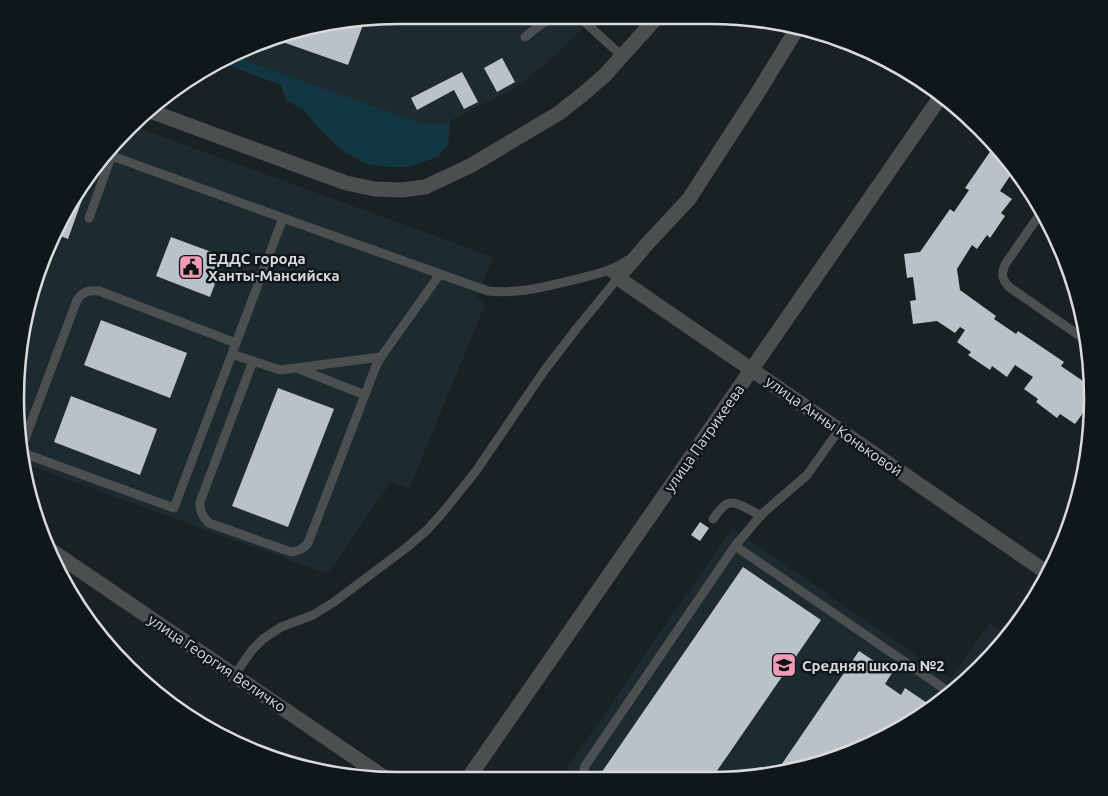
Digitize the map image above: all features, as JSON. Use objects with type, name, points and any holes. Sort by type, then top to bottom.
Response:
[{"type":"street","points":[[156,112],[346,184],[375,189],[402,190],[425,187],[470,166],[559,113],[604,76],[651,24]]},
{"type":"street","points":[[613,275],[647,244],[689,199],[793,34]]},
{"type":"street","name":"улица Патрикеева","points":[[473,772],[938,101]]},
{"type":"street","name":"улица Анны Коньковой","points":[[613,275],[1042,570]]},
{"type":"street","name":"улица Георгия Величко","points":[[58,555],[375,771]]},
{"type":"lane","points":[[525,37],[541,24]]},
{"type":"lane","points":[[587,24],[622,56]]},
{"type":"lane","points":[[113,156],[488,291],[530,290],[613,275]]},
{"type":"lane","points":[[89,218],[111,158]]},
{"type":"lane","points":[[1038,217],[1002,270],[1004,280],[1009,287],[1079,335]]},
{"type":"lane","points":[[28,455],[174,508],[283,218]]},
{"type":"lane","points":[[253,362],[200,502],[200,511],[209,523],[290,552],[298,551],[308,543],[376,366],[440,274]]},
{"type":"lane","points":[[234,676],[252,650],[263,639],[281,628],[313,615],[334,602],[427,530],[476,471],[544,371],[577,328],[613,275]]},
{"type":"lane","points":[[26,436],[77,300],[82,294],[90,290],[99,291],[236,343]]},
{"type":"lane","points":[[232,354],[280,370],[381,357]]},
{"type":"lane","points":[[296,368],[365,395]]},
{"type":"lane","points":[[583,772],[735,546],[761,516],[807,474],[838,430]]},
{"type":"lane","points":[[713,519],[725,504],[730,502],[735,502],[761,516]]},
{"type":"lane","points":[[735,546],[945,689]]},
{"type":"shaded area","points":[[398,24],[587,24],[557,54],[515,88],[444,124],[424,124],[240,58],[301,37],[349,27]]},
{"type":"shaded area","points":[[240,58],[424,124],[444,124],[450,121],[448,145],[437,157],[409,167],[366,164],[339,148],[305,111],[286,100],[281,85],[227,65]]},
{"type":"shaded area","points":[[139,128],[493,257],[477,297],[485,305],[409,489],[391,482],[327,574],[30,466],[25,422],[25,374],[31,325],[44,278],[62,232],[87,190],[101,170]]},
{"type":"shaded area","name":"Средняя школа №2","points":[[732,528],[950,679],[990,623],[1002,632],[975,663],[938,695],[918,709],[876,734],[830,752],[783,765],[734,771],[568,772],[568,767]]},
{"type":"building","points":[[363,26],[348,65],[283,42],[325,31]]},
{"type":"building","points":[[502,58],[515,82],[497,92],[484,68]]},
{"type":"building","points":[[462,72],[478,102],[464,109],[454,90],[417,110],[411,98]]},
{"type":"building","points":[[991,151],[1011,175],[1000,191],[1012,199],[1001,213],[1005,216],[990,238],[987,235],[977,249],[972,245],[957,269],[960,290],[996,316],[994,319],[1016,334],[1018,331],[1064,362],[1061,366],[1083,381],[1083,413],[1075,424],[1060,414],[1057,418],[1036,402],[1038,399],[1024,389],[1033,377],[1015,365],[1007,377],[992,366],[990,370],[968,355],[971,352],[957,342],[965,330],[960,327],[955,333],[937,321],[913,324],[910,301],[916,300],[913,277],[907,278],[904,254],[920,252],[950,209],[954,212],[969,190],[965,188]]},
{"type":"building","points":[[84,196],[68,239],[60,236]]},
{"type":"building","name":"ЕДДС города Ханты-Мансийска","points":[[171,237],[225,257],[210,297],[156,276]]},
{"type":"building","points":[[101,320],[187,353],[170,398],[84,365]]},
{"type":"building","points":[[278,388],[334,409],[288,527],[232,506]]},
{"type":"building","points":[[71,396],[157,429],[140,475],[54,442]]},
{"type":"building","points":[[700,522],[709,528],[700,541],[691,535]]},
{"type":"building","points":[[743,567],[821,620],[716,772],[602,772]]},
{"type":"building","points":[[859,651],[892,673],[885,684],[901,695],[905,688],[927,703],[876,734],[853,744],[781,765]]},
{"type":"place","name":"ЕДДС города Ханты-Мансийска","points":[[191,267]]},
{"type":"place","name":"Средняя школа №2","points":[[784,665]]}]
